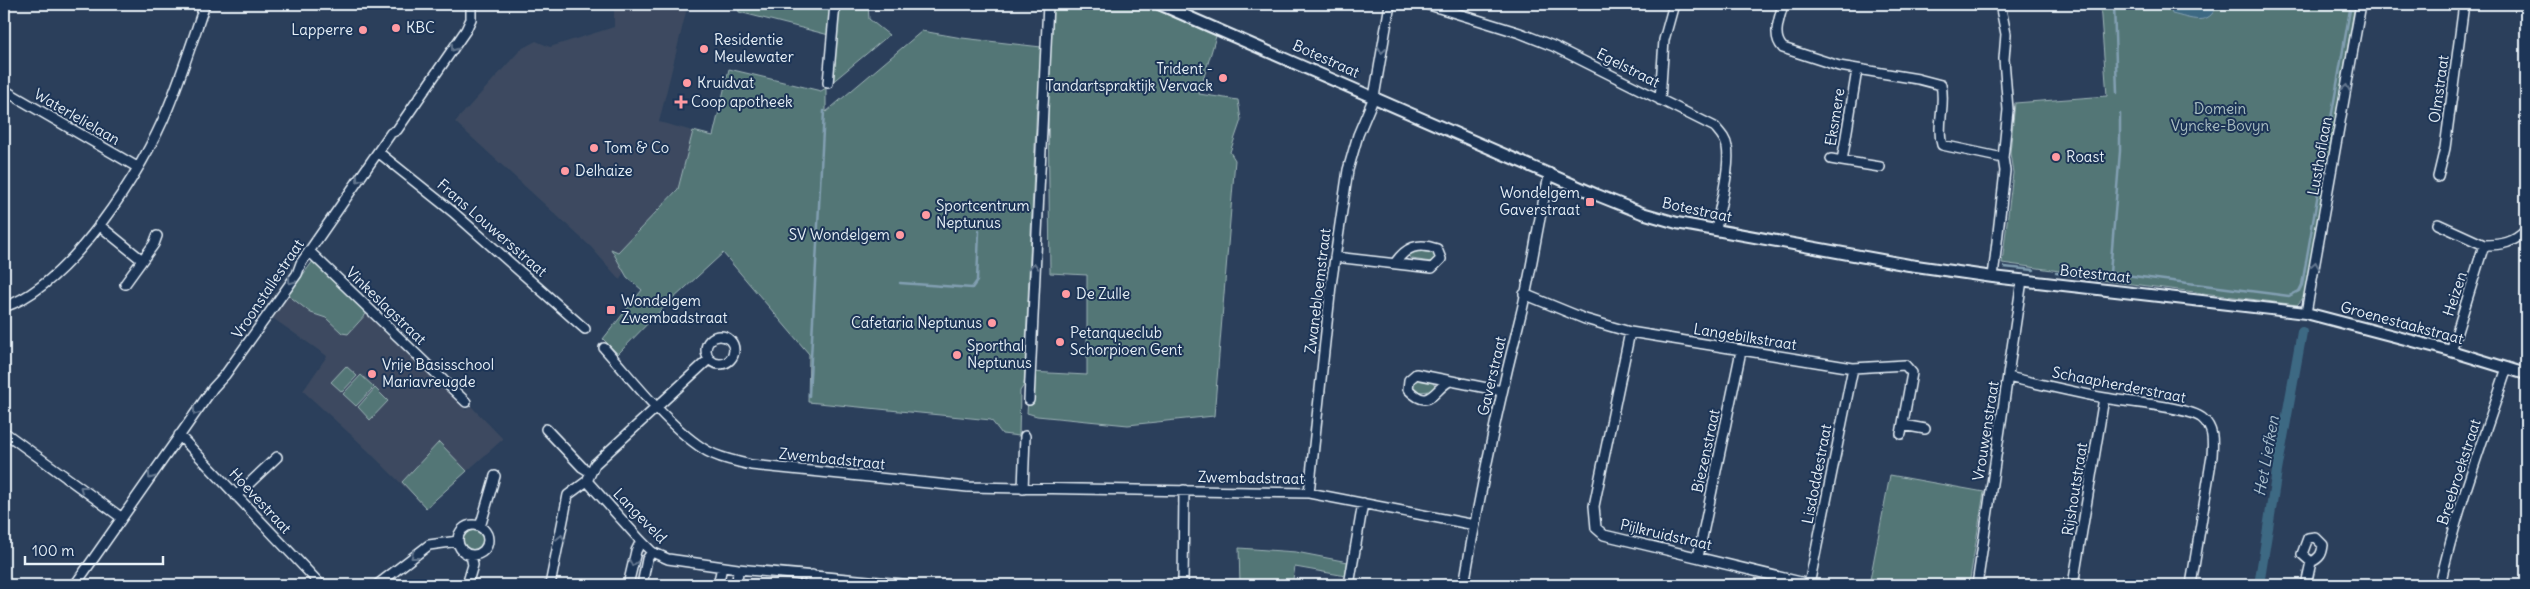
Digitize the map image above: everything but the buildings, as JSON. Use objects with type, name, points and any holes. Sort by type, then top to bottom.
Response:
[{"type":"street","points":[[4,307],[46,284],[91,239],[137,167],[168,110],[205,4]]},
{"type":"street","name":"Vroonstallestraat","points":[[75,585],[213,388],[225,375],[297,274],[309,251],[391,133],[397,130],[466,30],[471,19],[471,4]]},
{"type":"street","points":[[828,83],[835,4]]},
{"type":"street","points":[[1029,400],[1031,314],[1039,211],[1048,4]]},
{"type":"street","name":"Botestraat","points":[[1159,4],[1642,213],[1677,223],[1910,265],[1994,277],[2268,308]]},
{"type":"street","name":"Zwanebloemstraat","points":[[1309,493],[1335,257],[1348,170],[1358,135],[1374,97],[1390,4]]},
{"type":"street","name":"Egelstraat","points":[[1426,4],[1520,33],[1553,46],[1715,128],[1723,136],[1728,148],[1716,230]]},
{"type":"street","points":[[1660,100],[1664,40],[1674,4]]},
{"type":"street","points":[[1783,4],[1776,37],[1778,42],[1792,51],[1857,70],[1918,79],[1941,85],[1944,97],[1939,136],[1942,145],[2003,158]]},
{"type":"street","points":[[1994,277],[2005,171],[2003,158],[2008,90],[2004,60],[2006,34],[2000,4]]},
{"type":"street","name":"Lusthoflaan","points":[[2306,313],[2361,4]]},
{"type":"street","name":"Olmstraat","points":[[2438,177],[2445,148],[2464,4]]},
{"type":"street","name":"Eksmere","points":[[1857,70],[1842,161],[1880,168]]},
{"type":"street","name":"Waterlelielaan","points":[[4,90],[137,167]]},
{"type":"street","name":"Frans Louwersstraat","points":[[378,152],[454,212],[585,329]]},
{"type":"street","points":[[1831,159],[1842,161]]},
{"type":"street","name":"Gaverstraat","points":[[1464,585],[1474,525],[1550,173]]},
{"type":"street","points":[[2438,224],[2484,245],[2503,245],[2517,239],[2526,230]]},
{"type":"street","points":[[100,225],[142,260]]},
{"type":"street","points":[[125,284],[154,244],[157,236]]},
{"type":"street","points":[[1335,257],[1395,262],[1432,268],[1441,259],[1437,249],[1426,245],[1412,246],[1402,252],[1395,262]]},
{"type":"street","name":"Heizen","points":[[2451,351],[2484,245]]},
{"type":"street","name":"Vinkeslagstraat","points":[[309,251],[466,402]]},
{"type":"street","name":"Vrouwenstraat","points":[[1977,585],[2022,280]]},
{"type":"street","name":"Langebilkstraat","points":[[1524,294],[1585,319],[1630,332],[1853,368],[1905,365],[1910,368],[1912,373],[1902,429],[1924,429]]},
{"type":"street","name":"Groenestaakstraat","points":[[2268,308],[2306,313],[2451,351],[2526,374]]},
{"type":"street","name":"Pijlkruidstraat","points":[[1630,332],[1594,506],[1596,528],[1604,535],[1809,585]]},
{"type":"street","name":"Zwembadstraat","points":[[604,348],[657,406],[691,439],[706,450],[724,459],[751,465],[949,485],[1023,489],[1309,493],[1474,525]]},
{"type":"street","name":"Biezenstraat","points":[[1698,557],[1741,351]]},
{"type":"street","points":[[550,585],[568,495],[587,481],[595,464],[709,359]]},
{"type":"street","name":"Lisdoddestraat","points":[[1809,585],[1853,368]]},
{"type":"street","name":"Breebroekstraat","points":[[2440,585],[2468,485],[2508,368]]},
{"type":"street","name":"Schaapherderstraat","points":[[2008,377],[2104,398],[2183,410],[2201,416],[2210,427],[2213,438],[2212,456],[2190,585]]},
{"type":"street","points":[[1448,382],[1502,391]]},
{"type":"street","name":"Rijshoutstraat","points":[[2073,585],[2104,398]]},
{"type":"street","points":[[546,429],[582,467],[590,472]]},
{"type":"street","points":[[4,432],[122,518]]},
{"type":"street","name":"Hoevestraat","points":[[179,436],[321,585]]},
{"type":"street","points":[[1023,489],[1025,436]]},
{"type":"street","points":[[236,496],[277,457]]},
{"type":"street","points":[[480,527],[496,476]]},
{"type":"street","name":"Langeveld","points":[[587,481],[652,552],[668,559],[722,567],[812,575]]},
{"type":"street","points":[[1183,585],[1184,490]]},
{"type":"street","points":[[1349,585],[1363,503]]},
{"type":"street","points":[[472,525],[480,527],[486,534],[486,545],[482,552],[471,555],[462,550],[458,541],[459,533],[465,527],[472,525]]},
{"type":"street","points":[[377,585],[429,545],[458,541]]},
{"type":"street","points":[[628,585],[636,551],[641,541]]},
{"type":"street","points":[[642,585],[647,559],[652,552]]},
{"type":"street","points":[[467,585],[473,565],[471,555]]},
{"type":"street","points":[[2306,585],[2311,562]]},
{"type":"street","points":[[718,585],[722,567]]},
{"type":"street","points":[[737,585],[738,568]]},
{"type":"street","points":[[812,585],[812,575],[828,581],[907,585]]},
{"type":"shaded area","points":[[614,4],[688,4],[659,122],[693,131],[678,188],[618,252],[611,249],[624,271],[620,280],[591,247],[455,122],[521,49],[536,41],[550,47],[614,27]]},
{"type":"shaded area","points":[[2169,4],[2217,4],[2210,16],[2199,20],[2172,14]]},
{"type":"shaded area","name":"Vrije Basisschool Mariavreugde","points":[[313,261],[466,410],[471,406],[503,439],[426,508],[360,443],[303,391],[327,356],[271,317]]},
{"type":"green space","points":[[737,4],[832,4],[829,35],[739,12]]},
{"type":"green space","points":[[838,4],[868,4],[869,19],[889,35],[830,84]]},
{"type":"green space","points":[[1053,4],[1143,4],[1216,36],[1199,94],[1238,100],[1241,120],[1230,152],[1235,160],[1214,416],[1128,425],[1037,416],[1027,413],[1030,372],[1087,375],[1087,275],[1050,273],[1048,103],[1037,102],[1024,385],[1020,391],[1019,436],[1002,434],[991,420],[808,402],[809,354],[723,253],[659,312],[618,354],[603,339],[642,290],[627,277],[611,249],[618,252],[678,189],[693,131],[713,136],[729,69],[821,91],[826,88],[826,112],[922,31],[962,38],[1050,48]]},
{"type":"green space","name":"Domein Vyncke-Bovyn","points":[[2100,4],[2355,4],[2305,296],[2297,305],[2092,279],[2093,272],[2088,275],[2002,263],[2013,173],[2010,153],[2015,103],[2107,96]]},
{"type":"green space","points":[[1411,250],[1435,253],[1435,258],[1431,262],[1412,259],[1408,256]]},
{"type":"green space","points":[[313,261],[367,313],[348,334],[342,333],[326,318],[311,313],[288,295]]},
{"type":"green space","points":[[346,366],[357,376],[342,392],[331,382]]},
{"type":"green space","points":[[361,375],[374,387],[356,406],[343,394]]},
{"type":"green space","points":[[1417,378],[1432,381],[1436,388],[1432,391],[1416,392],[1412,384]]},
{"type":"green space","points":[[375,388],[388,401],[370,420],[358,407]]},
{"type":"green space","points":[[439,442],[467,471],[426,508],[402,482]]},
{"type":"green space","points":[[1890,475],[1984,492],[1969,585],[1869,585]]},
{"type":"green space","points":[[472,529],[480,532],[483,540],[480,548],[472,551],[464,548],[461,540],[464,532]]},
{"type":"green space","points":[[1239,548],[1296,552],[1348,562],[1346,576],[1295,567],[1292,585],[1240,585]]},
{"type":"waterway","points":[[2114,4],[2117,93]]},
{"type":"waterway","points":[[2120,114],[2120,151],[2110,273],[2289,296],[2299,291],[2302,285],[2351,4]]},
{"type":"waterway","points":[[809,396],[824,111]]},
{"type":"waterway","points":[[900,283],[972,288],[977,281],[979,231]]},
{"type":"waterway","points":[[2004,267],[2034,270]]},
{"type":"waterway","points":[[2056,273],[2087,277]]},
{"type":"waterway","name":"Het Liefken","points":[[2259,585],[2302,332]]},
{"type":"place","name":"KBC","points":[[396,28]]},
{"type":"place","name":"Lapperre","points":[[363,30]]},
{"type":"place","name":"Residentie Meulewater","points":[[704,49]]},
{"type":"place","name":"Trident - Tandartspraktijk Vervack","points":[[1223,78]]},
{"type":"place","name":"Kruidvat","points":[[687,83]]},
{"type":"place","name":"Coop apotheek","points":[[681,102]]},
{"type":"place","name":"Tom & Co","points":[[594,148]]},
{"type":"place","name":"Roast","points":[[2056,157]]},
{"type":"place","name":"Delhaize","points":[[565,171]]},
{"type":"place","name":"Wondelgem Gaverstraat","points":[[1590,202]]},
{"type":"place","name":"Sportcentrum Neptunus","points":[[926,215]]},
{"type":"place","name":"SV Wondelgem","points":[[900,235]]},
{"type":"place","name":"De Zulle","points":[[1066,294]]},
{"type":"place","name":"Wondelgem Zwembadstraat","points":[[611,310]]},
{"type":"place","name":"Cafetaria Neptunus","points":[[992,323]]},
{"type":"place","name":"Petanqueclub Schorpioen Gent","points":[[1060,342]]},
{"type":"place","name":"Sporthal Neptunus","points":[[957,355]]},
{"type":"place","name":"Vrije Basisschool Mariavreugde","points":[[372,374]]}]
